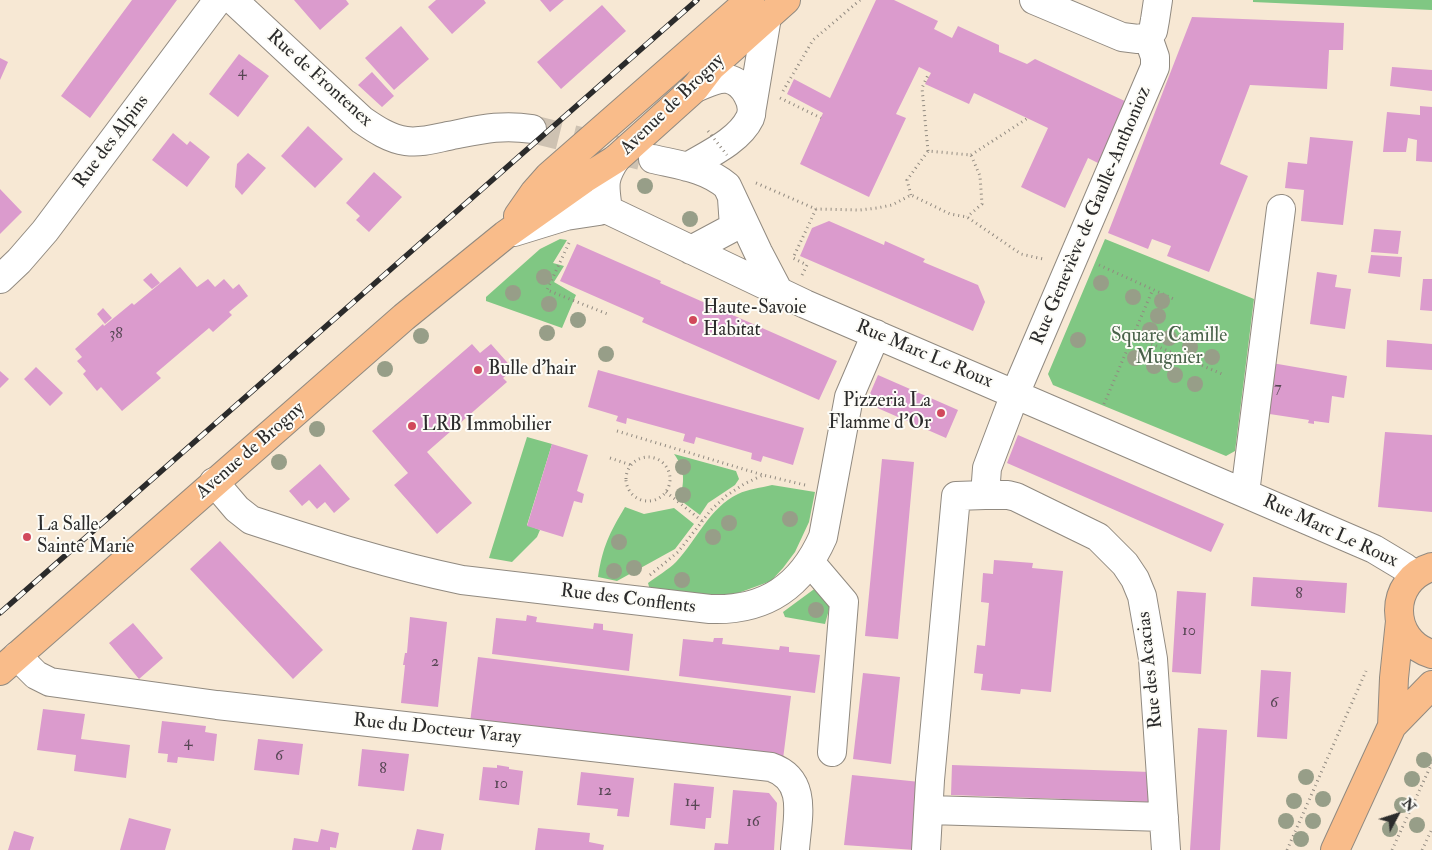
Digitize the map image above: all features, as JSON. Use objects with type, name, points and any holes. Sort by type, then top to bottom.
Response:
[{"type":"main road","name":"Avenue de Brogny","points":[[9,663],[404,317],[505,235],[546,195],[584,179],[616,159],[695,88],[711,67],[769,4]]},
{"type":"main road","name":"Avenue de Brogny","points":[[546,195],[549,176],[623,111],[769,4]]},
{"type":"main road","points":[[1392,726],[1401,596],[1406,585],[1423,571]]},
{"type":"main road","points":[[1400,621],[1405,633],[1414,644],[1432,654]]},
{"type":"main road","points":[[1335,850],[1392,726],[1432,685]]},
{"type":"street","name":"Rue des Alpins","points":[[0,279],[19,261],[50,225],[218,0]]},
{"type":"street","name":"Rue de Frontenex","points":[[233,0],[362,120],[374,129],[392,138],[420,142],[492,128],[512,126],[532,129]]},
{"type":"street","points":[[1034,0],[1122,37],[1138,39],[1148,36],[1152,31],[1158,0]]},
{"type":"street","points":[[686,167],[730,140],[742,129],[763,101],[769,4]]},
{"type":"street","name":"Rue Geneviève de Gaulle-Anthonioz","points":[[1016,394],[1155,67],[1155,57],[1148,36]]},
{"type":"street","points":[[695,88],[718,79],[730,79],[763,101]]},
{"type":"street","points":[[596,212],[594,196],[584,179],[582,168],[585,160],[623,111]]},
{"type":"street","points":[[596,212],[605,186],[607,172],[616,159]]},
{"type":"street","points":[[654,159],[700,170],[720,180],[727,186],[744,188]]},
{"type":"street","points":[[741,274],[734,227],[744,188]]},
{"type":"street","points":[[744,188],[758,252],[789,287]]},
{"type":"street","name":"Rue Marc Le Roux","points":[[546,195],[578,201],[596,212],[692,250],[741,274],[789,287],[876,334],[1245,492],[1374,549],[1404,567],[1423,571]]},
{"type":"street","name":"Rue Marc Le Roux","points":[[1245,492],[1281,209]]},
{"type":"street","points":[[505,235],[555,219],[596,212]]},
{"type":"street","points":[[692,250],[734,227]]},
{"type":"street","name":"Rue des Conflents","points":[[214,482],[237,509],[251,520],[387,563],[462,580],[710,610],[744,607],[776,595],[791,584],[810,562],[822,537],[848,396],[876,334]]},
{"type":"street","points":[[985,495],[987,468],[1016,394]]},
{"type":"street","name":"Rue des Acacias","points":[[926,850],[956,496],[985,495],[1016,497],[1098,538],[1126,564],[1135,579],[1142,596],[1153,658],[1166,850]]},
{"type":"street","points":[[810,562],[844,602],[832,752]]},
{"type":"street","name":"Rue du Docteur Varay","points":[[9,663],[30,670],[42,679],[50,682],[236,707],[772,767],[786,774],[792,780],[797,790],[799,801],[795,850]]},
{"type":"street","points":[[929,810],[1164,817]]},
{"type":"path","points":[[779,98],[812,40],[860,0]]},
{"type":"path","points":[[929,72],[922,88],[928,151],[907,180],[911,195],[950,214],[967,217],[1021,254],[1072,260],[1153,289],[1176,300]]},
{"type":"path","points":[[763,101],[779,98],[821,118]]},
{"type":"path","points":[[928,151],[971,155],[1028,118]]},
{"type":"path","points":[[708,131],[727,155]]},
{"type":"path","points":[[967,217],[982,204],[980,176],[971,155]]},
{"type":"path","points":[[744,188],[816,209],[860,210],[877,208],[892,204],[911,195]]},
{"type":"path","points":[[789,287],[807,265],[793,258],[816,209]]},
{"type":"path","points":[[596,212],[547,290],[610,315]]},
{"type":"path","points":[[1093,428],[1153,289]]},
{"type":"path","points":[[1133,336],[1222,374]]},
{"type":"path","points":[[617,431],[763,475],[831,491]]},
{"type":"path","points":[[610,458],[631,465]]},
{"type":"path","points":[[643,458],[657,459],[663,463],[670,476],[666,492],[657,500],[650,501],[635,497],[627,486],[626,478],[631,465],[643,458]]},
{"type":"path","points":[[649,576],[678,552],[710,510],[744,484],[763,475]]},
{"type":"path","points":[[666,492],[702,521]]},
{"type":"path","points":[[1287,850],[1366,670],[1394,678]]},
{"type":"path","points":[[1392,850],[1432,763]]},
{"type":"path","points":[[1422,850],[1432,829]]},
{"type":"green space","points":[[1253,0],[1432,0],[1432,10],[1253,2]]},
{"type":"green space","points":[[560,239],[567,240],[553,263],[564,266],[554,282],[576,295],[562,328],[486,301],[486,297],[540,249]]},
{"type":"green space","name":"Square Camille Mugnier","points":[[1105,239],[1254,299],[1235,451],[1226,456],[1053,385],[1048,374]]},
{"type":"green space","points":[[527,437],[552,444],[527,525],[540,530],[537,537],[512,562],[489,558]]},
{"type":"green space","points":[[674,454],[736,471],[739,479],[735,485],[708,503],[700,515],[680,500],[683,476],[681,466]]},
{"type":"green space","points":[[772,485],[815,492],[809,522],[795,552],[771,581],[730,596],[692,597],[650,590],[648,583],[676,562],[719,507],[742,492]]},
{"type":"green space","points":[[625,507],[644,514],[674,508],[694,524],[675,549],[617,581],[598,577],[607,540]]},
{"type":"green space","points":[[817,587],[833,595],[825,624],[785,617],[783,612]]},
{"type":"building","points":[[132,0],[177,0],[90,118],[61,96]]},
{"type":"building","points":[[294,0],[346,0],[349,4],[320,30]]},
{"type":"building","points":[[436,0],[484,0],[486,3],[452,34],[428,7]]},
{"type":"building","points":[[540,0],[564,0],[550,12]]},
{"type":"building","points":[[876,0],[894,0],[938,21],[934,29],[952,38],[958,26],[999,45],[999,52],[1027,64],[1035,59],[1129,103],[1100,164],[1088,158],[1065,208],[1021,187],[1048,128],[974,93],[969,104],[925,84],[931,73],[919,67],[896,114],[906,118],[869,197],[800,164],[823,113],[787,94],[794,79],[830,98]]},
{"type":"building","points":[[602,5],[626,31],[561,89],[537,62]]},
{"type":"building","points":[[1192,17],[1344,23],[1343,50],[1329,50],[1327,89],[1250,85],[1220,164],[1248,176],[1209,272],[1167,256],[1171,246],[1152,239],[1148,249],[1108,233]]},
{"type":"building","points":[[401,26],[429,59],[394,90],[365,58]]},
{"type":"building","points":[[239,54],[269,76],[238,117],[209,94]]},
{"type":"building","points":[[0,58],[8,62],[0,80]]},
{"type":"building","points":[[1392,67],[1432,70],[1432,91],[1390,86]]},
{"type":"building","points":[[372,72],[394,96],[382,107],[358,85]]},
{"type":"building","points":[[1420,106],[1432,107],[1432,162],[1416,161],[1417,140],[1408,138],[1406,152],[1383,152],[1387,112],[1420,115]]},
{"type":"building","points":[[308,126],[343,159],[315,188],[281,156]]},
{"type":"building","points":[[173,133],[187,145],[190,141],[210,157],[187,187],[152,160]]},
{"type":"building","points":[[1310,137],[1353,141],[1343,225],[1301,221],[1304,190],[1285,188],[1288,162],[1307,164]]},
{"type":"building","points":[[248,153],[266,168],[242,195],[235,187],[237,164]]},
{"type":"building","points":[[374,172],[402,197],[369,232],[356,220],[360,216],[346,203]]},
{"type":"building","points":[[0,189],[22,212],[0,234]]},
{"type":"building","points":[[829,221],[884,245],[885,241],[925,259],[923,262],[978,285],[985,302],[973,331],[800,256],[812,228]]},
{"type":"building","points":[[1374,229],[1401,231],[1398,254],[1371,252]]},
{"type":"building","name":"Haute-Savoie Habitat","points":[[577,244],[661,281],[660,283],[837,361],[819,400],[642,322],[644,318],[560,281]]},
{"type":"building","points":[[1371,255],[1402,257],[1400,277],[1368,273]]},
{"type":"building","points":[[180,267],[197,287],[208,279],[215,287],[224,279],[233,289],[239,284],[248,296],[229,312],[232,315],[213,332],[209,328],[156,373],[161,378],[122,411],[101,387],[97,391],[83,374],[86,371],[77,361],[82,357],[75,349],[103,324],[104,326],[132,303],[134,305]]},
{"type":"building","points":[[1317,272],[1337,275],[1335,287],[1351,289],[1345,329],[1310,324]]},
{"type":"building","points":[[151,273],[160,283],[152,289],[143,280]]},
{"type":"building","points":[[1423,279],[1432,279],[1432,311],[1420,310]]},
{"type":"building","points":[[103,308],[112,318],[105,324],[97,314]]},
{"type":"building","points":[[1387,340],[1432,344],[1432,370],[1386,367]]},
{"type":"building","points":[[472,344],[480,353],[491,344],[513,369],[503,378],[507,382],[427,452],[472,503],[437,534],[394,485],[408,473],[372,431]]},
{"type":"building","points":[[1272,363],[1347,376],[1344,398],[1332,396],[1329,423],[1314,421],[1314,424],[1308,423],[1309,420],[1263,413]]},
{"type":"building","points":[[36,367],[63,393],[50,406],[24,379]]},
{"type":"building","points":[[598,370],[804,428],[793,465],[763,456],[761,462],[751,459],[752,453],[696,437],[694,444],[683,441],[685,434],[627,418],[626,424],[616,421],[618,416],[588,407]]},
{"type":"building","points":[[0,371],[9,379],[0,388]]},
{"type":"building","points":[[878,375],[958,410],[946,438],[866,403]]},
{"type":"building","points":[[1385,432],[1432,435],[1432,512],[1378,507]]},
{"type":"building","points":[[1018,435],[1224,524],[1211,552],[1007,463]]},
{"type":"building","points":[[552,444],[588,455],[577,491],[584,494],[582,503],[574,501],[563,537],[527,526]]},
{"type":"building","points":[[882,459],[914,462],[898,639],[865,636]]},
{"type":"building","points":[[320,464],[350,499],[334,513],[325,502],[317,509],[309,500],[302,506],[289,491]]},
{"type":"building","points":[[220,541],[323,650],[293,679],[190,569]]},
{"type":"building","points":[[994,560],[1033,563],[1032,568],[1063,571],[1051,692],[1021,689],[1020,694],[981,690],[983,674],[974,673],[977,645],[985,646],[989,603],[981,602],[983,573],[993,574]]},
{"type":"building","points":[[1253,577],[1347,583],[1345,613],[1251,606]]},
{"type":"building","points":[[1177,591],[1206,593],[1201,674],[1172,672]]},
{"type":"building","points":[[527,615],[537,617],[536,622],[593,629],[594,623],[603,624],[603,630],[633,634],[629,671],[492,654],[496,618],[526,621]]},
{"type":"building","points":[[410,617],[447,622],[438,707],[401,703],[405,665],[403,665],[405,653],[407,653]]},
{"type":"building","points":[[133,623],[163,658],[139,679],[109,643]]},
{"type":"building","points":[[714,638],[723,638],[722,644],[779,650],[780,646],[789,647],[789,652],[820,655],[815,693],[679,676],[683,639],[713,642]]},
{"type":"building","points":[[478,657],[791,696],[783,759],[470,723]]},
{"type":"building","points":[[1261,670],[1291,672],[1287,739],[1257,737]]},
{"type":"building","points":[[863,673],[900,677],[891,764],[853,759]]},
{"type":"building","points":[[43,709],[85,714],[81,739],[130,745],[126,778],[74,771],[76,755],[37,750]]},
{"type":"building","points":[[162,721],[206,726],[205,732],[217,734],[214,761],[178,757],[177,763],[167,762],[168,754],[158,753]]},
{"type":"building","points":[[1198,728],[1227,730],[1220,850],[1190,850]]},
{"type":"building","points":[[258,739],[303,744],[299,775],[254,770]]},
{"type":"building","points":[[362,749],[409,754],[404,791],[358,786]]},
{"type":"building","points":[[497,765],[523,771],[519,805],[479,800],[483,767],[497,768]]},
{"type":"building","points":[[952,765],[1150,772],[1149,802],[951,795]]},
{"type":"building","points":[[581,772],[634,778],[629,817],[617,816],[618,809],[577,805]]},
{"type":"building","points":[[852,775],[920,782],[915,850],[844,845]]},
{"type":"building","points":[[674,783],[714,787],[711,818],[706,818],[705,829],[670,825]]},
{"type":"building","points":[[733,790],[769,793],[777,803],[774,850],[714,850],[715,843],[728,844]]},
{"type":"building","points":[[129,818],[171,829],[165,850],[120,850]]},
{"type":"building","points":[[538,828],[590,833],[589,842],[604,845],[603,850],[535,850]]},
{"type":"building","points":[[321,829],[339,833],[336,848],[330,847],[330,850],[292,850],[294,838],[318,842]]},
{"type":"building","points":[[417,829],[444,834],[441,850],[412,850]]},
{"type":"building","points":[[14,831],[34,837],[30,850],[8,850]]},
{"type":"tunnel","points":[[532,129],[645,157]]},
{"type":"railway","points":[[0,613],[697,0]]},
{"type":"place","name":"Haute-Savoie Habitat","points":[[693,320]]},
{"type":"place","name":"Bulle d'hair","points":[[478,370]]},
{"type":"place","name":"Pizzeria La Flamme d'Or","points":[[941,413]]},
{"type":"place","name":"LRB Immobilier","points":[[412,426]]},
{"type":"place","name":"La Salle Sainte Marie","points":[[27,537]]}]
